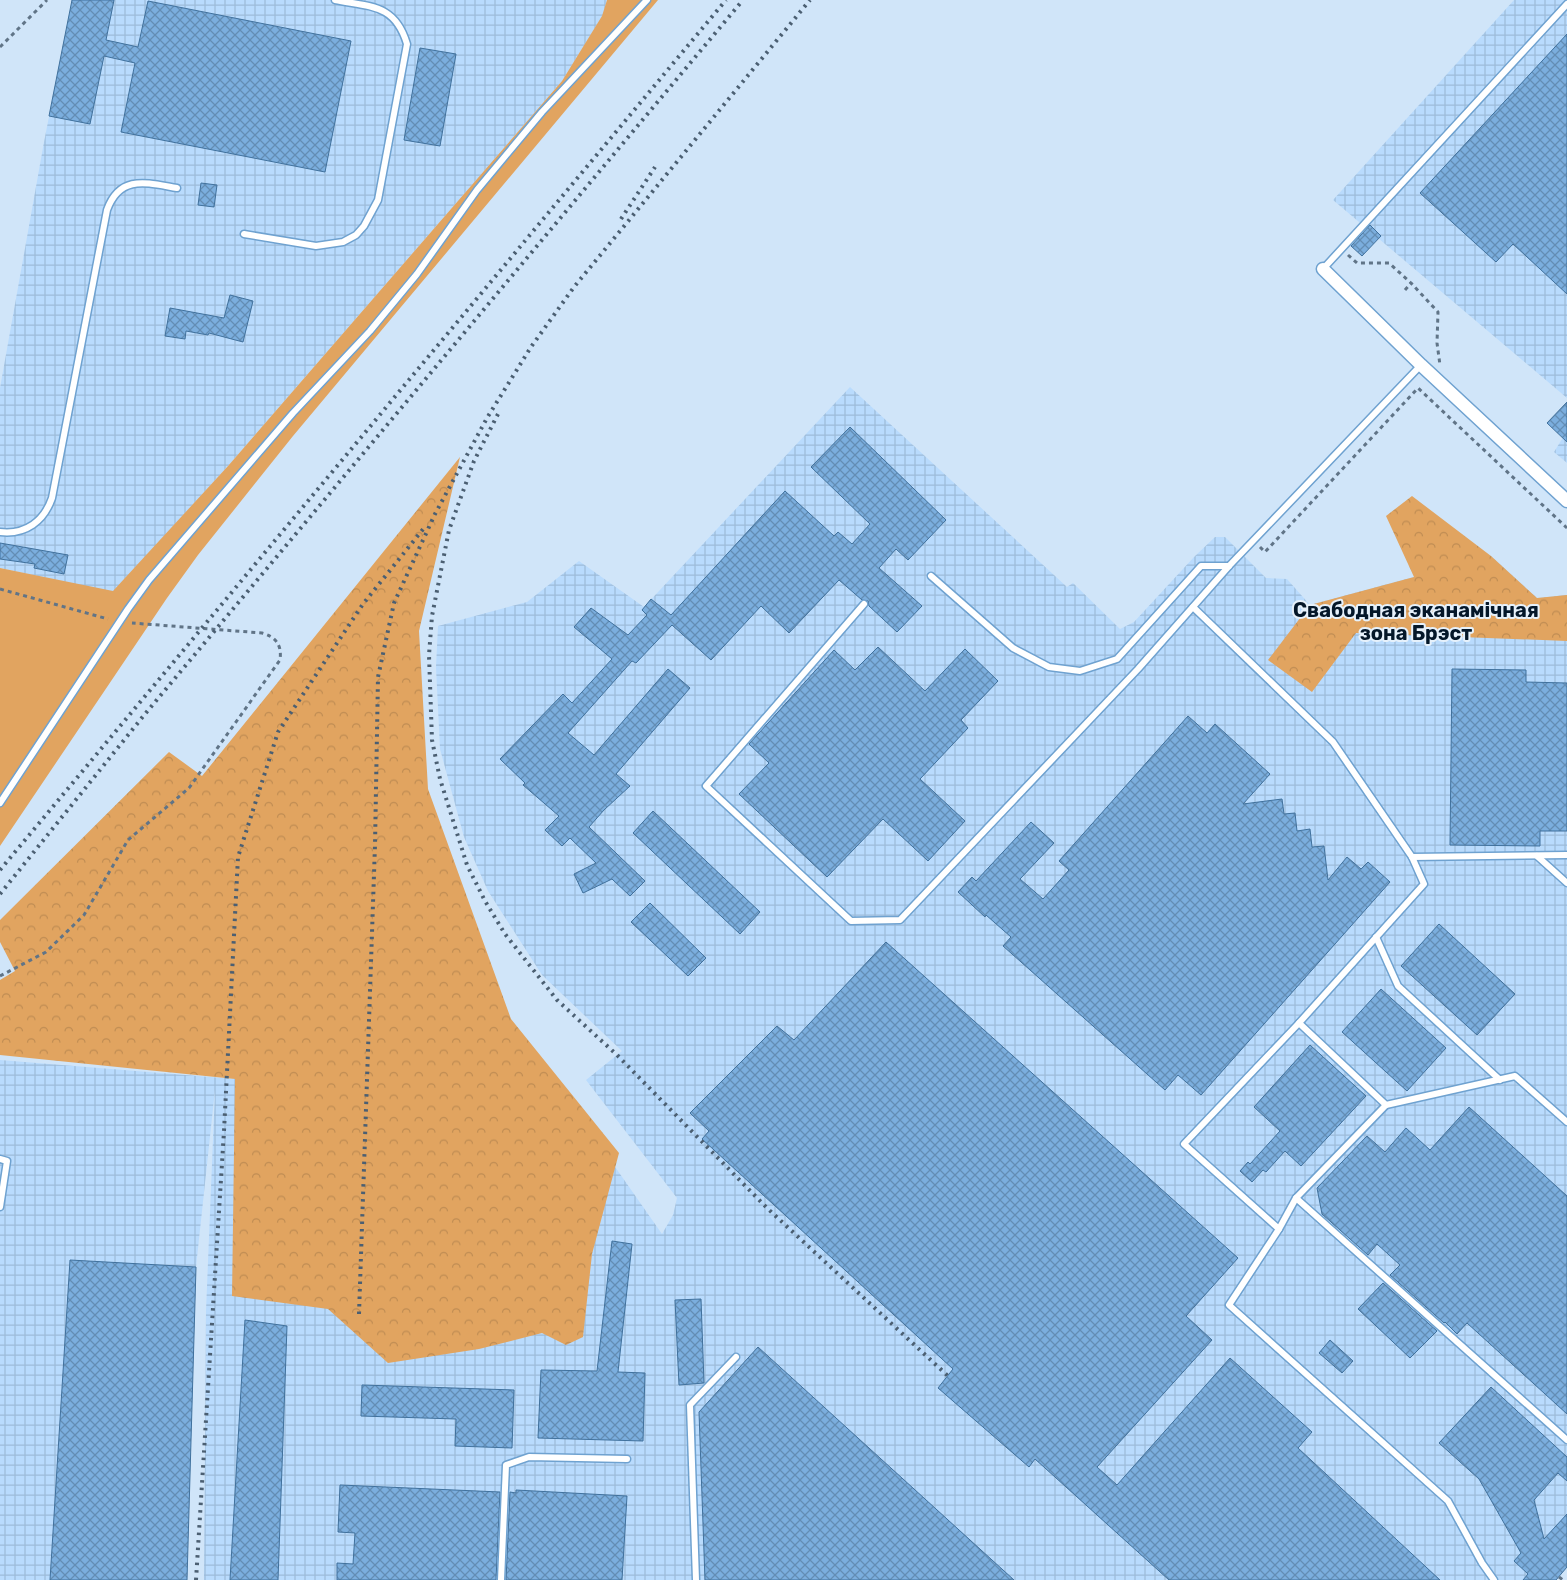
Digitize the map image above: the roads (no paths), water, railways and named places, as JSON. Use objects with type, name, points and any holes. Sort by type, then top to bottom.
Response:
[{"type":"street","points":[[1323,269],[1421,365],[1567,501]]},
{"type":"lane","points":[[244,234],[316,246],[343,242],[356,234],[364,226],[378,200],[407,44],[397,21],[388,13],[370,6],[335,0]]},
{"type":"lane","points":[[0,803],[131,604],[149,580],[293,413],[370,331],[395,301],[477,190],[530,125],[647,0]]},
{"type":"lane","points":[[1323,269],[1567,4]]},
{"type":"lane","points":[[0,532],[14,532],[36,524],[44,516],[52,498],[110,202],[121,189],[137,183],[177,188]]},
{"type":"lane","points":[[864,604],[706,786],[851,921],[900,920],[1132,676],[1229,566],[1421,365]]},
{"type":"lane","points":[[931,576],[1013,648],[1049,668],[1080,671],[1117,658],[1201,566],[1229,566]]},
{"type":"lane","points":[[1193,607],[1333,742],[1412,856],[1424,884],[1299,1023],[1184,1144],[1279,1229]]},
{"type":"lane","points":[[1412,856],[1567,855]]},
{"type":"lane","points":[[1538,856],[1567,883]]},
{"type":"lane","points":[[1376,937],[1398,986],[1500,1080]]},
{"type":"lane","points":[[1299,1023],[1386,1105]]},
{"type":"lane","points":[[1494,1580],[1448,1501],[1229,1305],[1279,1229],[1296,1198],[1386,1105],[1515,1076],[1567,1122]]},
{"type":"lane","points":[[0,1159],[7,1161],[0,1207]]},
{"type":"lane","points":[[1296,1198],[1567,1440]]},
{"type":"lane","points":[[696,1580],[690,1405],[736,1357]]},
{"type":"lane","points":[[501,1580],[506,1465],[529,1457],[627,1459]]},
{"type":"railway","points":[[0,870],[726,0]]},
{"type":"railway","points":[[0,894],[145,714],[743,0]]},
{"type":"railway","points":[[359,1314],[375,845],[378,677],[394,603],[435,514],[487,418],[531,347],[574,287],[810,0]]},
{"type":"railway","points":[[621,219],[655,167]]},
{"type":"railway","points":[[498,414],[474,461],[449,530],[432,616],[429,655],[432,740],[440,779],[467,865],[485,901],[505,934],[557,1000],[617,1055],[767,1208],[948,1376]]},
{"type":"railway","points":[[196,1580],[224,1131],[238,857],[278,732],[363,604],[424,528]]},
{"type":"district","name":"Свабодная эканамічная зона Брэст","points":[[1416,622]]}]
